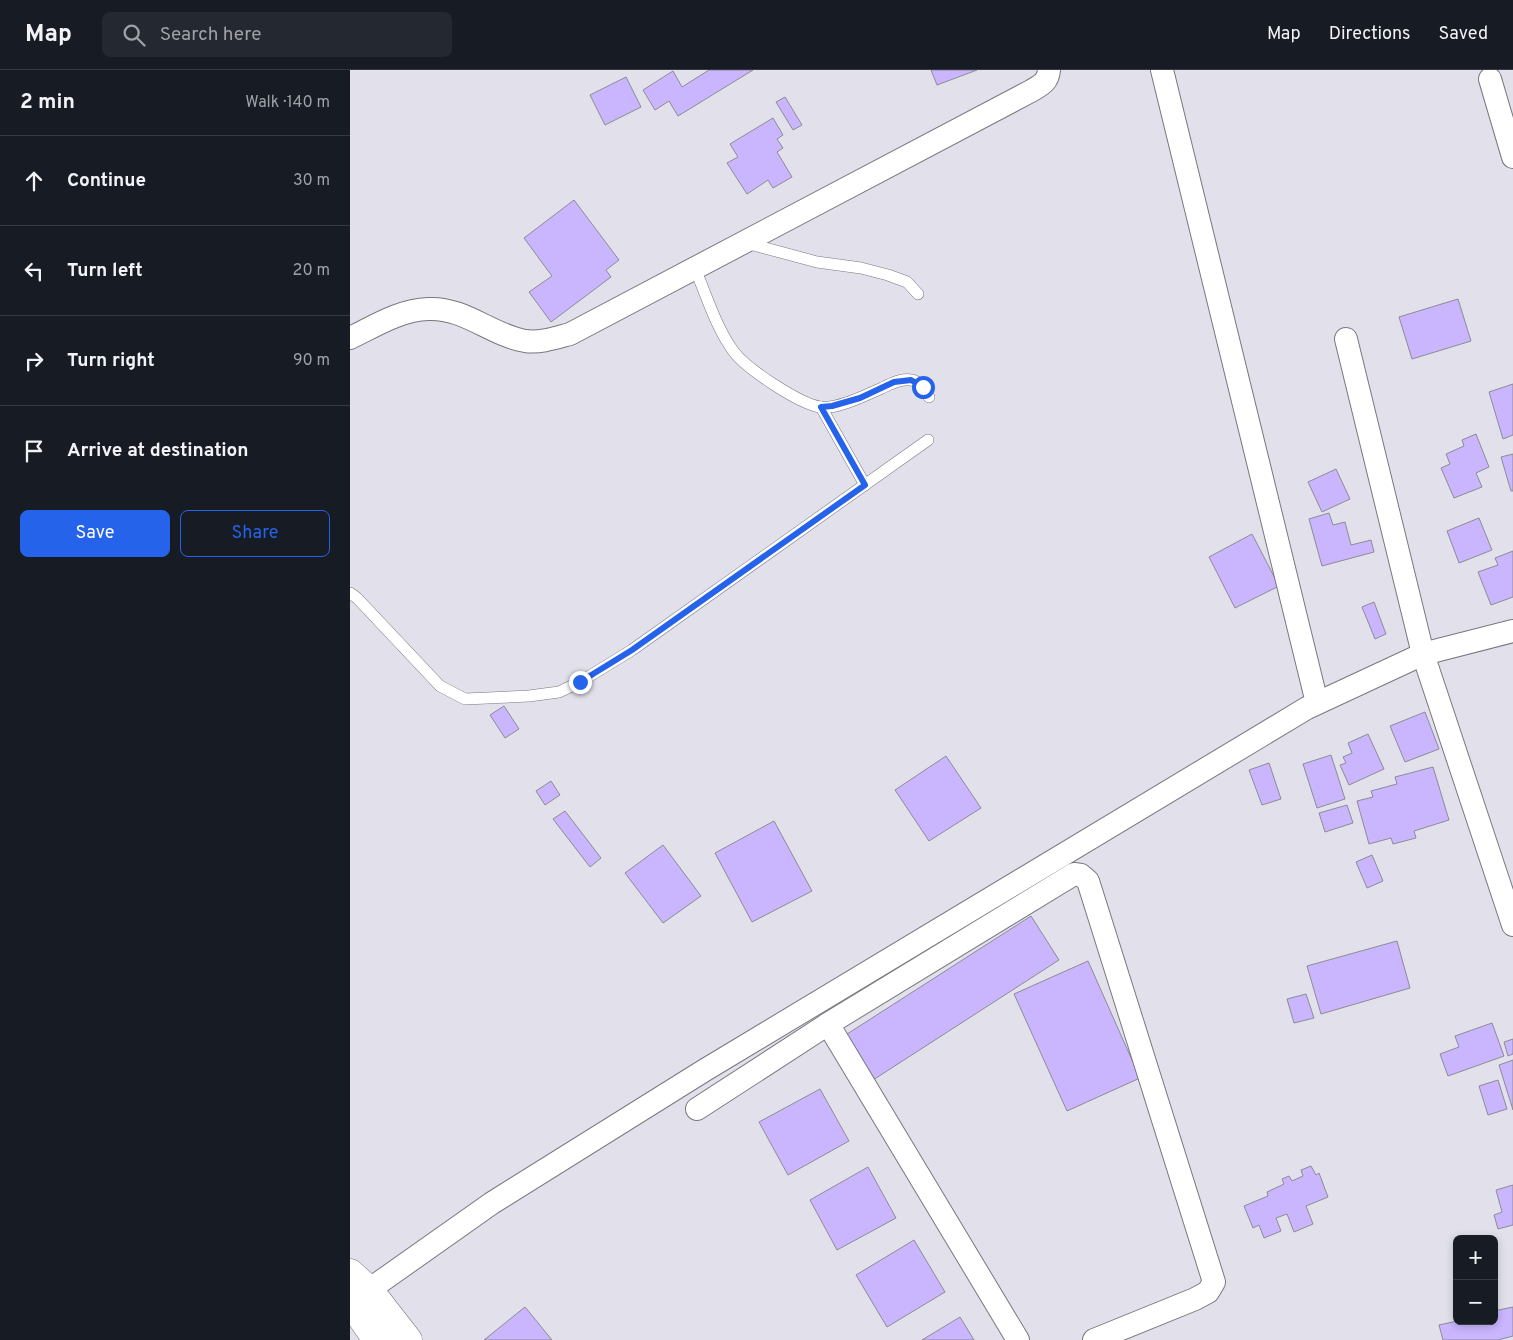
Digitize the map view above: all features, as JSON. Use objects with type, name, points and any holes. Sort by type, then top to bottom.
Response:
[{"type":"street","points":[[350,338],[405,312],[429,309],[453,311],[512,337],[526,341],[543,342],[570,334],[1032,91],[1048,78],[1049,70]]},
{"type":"street","points":[[1162,70],[1317,703]]},
{"type":"street","points":[[1490,79],[1513,157]]},
{"type":"street","points":[[1346,339],[1423,654],[1513,926]]},
{"type":"street","points":[[355,1291],[705,1070],[1317,703],[1423,654],[1513,630]]},
{"type":"street","points":[[697,1109],[828,1024],[1074,874],[1081,874],[1088,881],[1214,1282],[1208,1292],[1196,1299],[1094,1340]]},
{"type":"street","points":[[828,1024],[1018,1340]]},
{"type":"street","points":[[355,1291],[376,1340]]},
{"type":"street","points":[[355,1291],[408,1340]]},
{"type":"lane","points":[[744,243],[817,262],[852,266],[888,275],[907,282],[918,294]]},
{"type":"lane","points":[[695,269],[724,334],[735,353],[779,388],[805,403],[821,407],[832,406],[860,398],[894,382],[911,380],[923,387],[929,398]]},
{"type":"lane","points":[[821,407],[865,485]]},
{"type":"lane","points":[[350,593],[440,686],[465,699],[529,696],[559,692],[580,682],[632,650],[928,440]]},
{"type":"building","points":[[709,70],[753,70],[678,116],[669,101],[655,110],[643,90],[673,71],[682,87]]},
{"type":"building","points":[[931,70],[977,70],[937,85]]},
{"type":"building","points":[[626,77],[641,107],[605,125],[590,95]]},
{"type":"building","points":[[785,97],[802,125],[793,130],[776,102]]},
{"type":"building","points":[[773,118],[783,135],[777,139],[783,148],[777,152],[792,177],[773,188],[768,180],[747,194],[727,163],[738,157],[730,144]]},
{"type":"building","points":[[574,200],[619,260],[606,270],[611,277],[551,322],[529,292],[552,276],[524,238]]},
{"type":"building","points":[[1458,299],[1471,341],[1412,359],[1399,317]]},
{"type":"building","points":[[1513,384],[1513,435],[1503,439],[1489,392]]},
{"type":"building","points":[[1476,434],[1489,467],[1476,473],[1482,487],[1454,498],[1441,468],[1450,464],[1446,454],[1464,446],[1462,440]]},
{"type":"building","points":[[1513,454],[1513,491],[1511,491],[1501,457]]},
{"type":"building","points":[[1336,469],[1350,499],[1322,512],[1308,482]]},
{"type":"building","points":[[1329,513],[1333,525],[1345,522],[1351,545],[1371,540],[1374,552],[1322,566],[1309,519]]},
{"type":"building","points":[[1479,518],[1492,550],[1459,563],[1447,531]]},
{"type":"building","points":[[1252,534],[1279,586],[1235,608],[1209,557]]},
{"type":"building","points":[[1513,551],[1513,597],[1491,605],[1478,572],[1498,565],[1495,558]]},
{"type":"building","points":[[1374,602],[1386,634],[1375,639],[1362,607]]},
{"type":"building","points":[[504,706],[519,729],[505,738],[490,715]]},
{"type":"building","points":[[1425,712],[1439,749],[1405,762],[1390,726]]},
{"type":"building","points":[[1368,734],[1384,769],[1349,785],[1340,765],[1346,763],[1343,757],[1352,753],[1348,743]]},
{"type":"building","points":[[1331,755],[1345,799],[1317,808],[1303,764]]},
{"type":"building","points":[[946,756],[981,808],[929,841],[895,790]]},
{"type":"building","points":[[1269,763],[1281,799],[1262,805],[1249,770]]},
{"type":"building","points":[[1433,767],[1449,820],[1414,831],[1416,838],[1393,844],[1391,838],[1369,844],[1357,801],[1373,797],[1371,791],[1397,784],[1395,777]]},
{"type":"building","points":[[551,781],[560,795],[545,805],[536,791]]},
{"type":"building","points":[[1347,805],[1353,823],[1325,832],[1319,813]]},
{"type":"building","points":[[565,811],[601,858],[590,867],[553,819]]},
{"type":"building","points":[[774,821],[812,891],[752,922],[715,853]]},
{"type":"building","points":[[663,845],[701,896],[663,923],[625,873]]},
{"type":"building","points":[[1372,855],[1383,881],[1367,888],[1356,862]]},
{"type":"building","points":[[1031,916],[1059,960],[873,1080],[844,1036]]},
{"type":"building","points":[[1397,941],[1410,988],[1321,1014],[1307,966]]},
{"type":"building","points":[[1088,961],[1140,1078],[1067,1111],[1014,994]]},
{"type":"building","points":[[1306,994],[1314,1018],[1294,1023],[1287,999]]},
{"type":"building","points":[[1492,1023],[1504,1056],[1448,1076],[1440,1054],[1459,1047],[1455,1036]]},
{"type":"building","points":[[1513,1039],[1513,1054],[1508,1056],[1504,1042]]},
{"type":"building","points":[[1513,1060],[1513,1110],[1499,1065]]},
{"type":"building","points":[[1498,1080],[1507,1109],[1488,1115],[1479,1086]]},
{"type":"building","points":[[820,1089],[849,1141],[788,1175],[759,1122]]},
{"type":"building","points":[[1311,1166],[1316,1175],[1319,1173],[1328,1197],[1306,1206],[1313,1224],[1294,1232],[1287,1214],[1276,1218],[1281,1231],[1264,1238],[1259,1225],[1253,1228],[1244,1206],[1268,1196],[1267,1192],[1284,1184],[1282,1179],[1289,1176],[1292,1181],[1303,1176],[1301,1170]]},
{"type":"building","points":[[868,1167],[896,1218],[837,1250],[810,1200]]},
{"type":"building","points":[[1513,1185],[1513,1225],[1498,1229],[1494,1215],[1502,1212],[1496,1190]]},
{"type":"building","points":[[914,1240],[945,1292],[887,1327],[856,1275]]},
{"type":"building","points":[[525,1307],[552,1340],[484,1340]]},
{"type":"building","points":[[1513,1307],[1513,1336],[1498,1340],[1443,1340],[1439,1325],[1453,1322],[1453,1325],[1498,1325],[1498,1310]]},
{"type":"building","points":[[960,1317],[974,1340],[922,1340]]},
{"type":"route","points":[[580,682],[632,650],[865,485],[821,407],[860,398],[894,382],[911,380],[923,387]]}]
